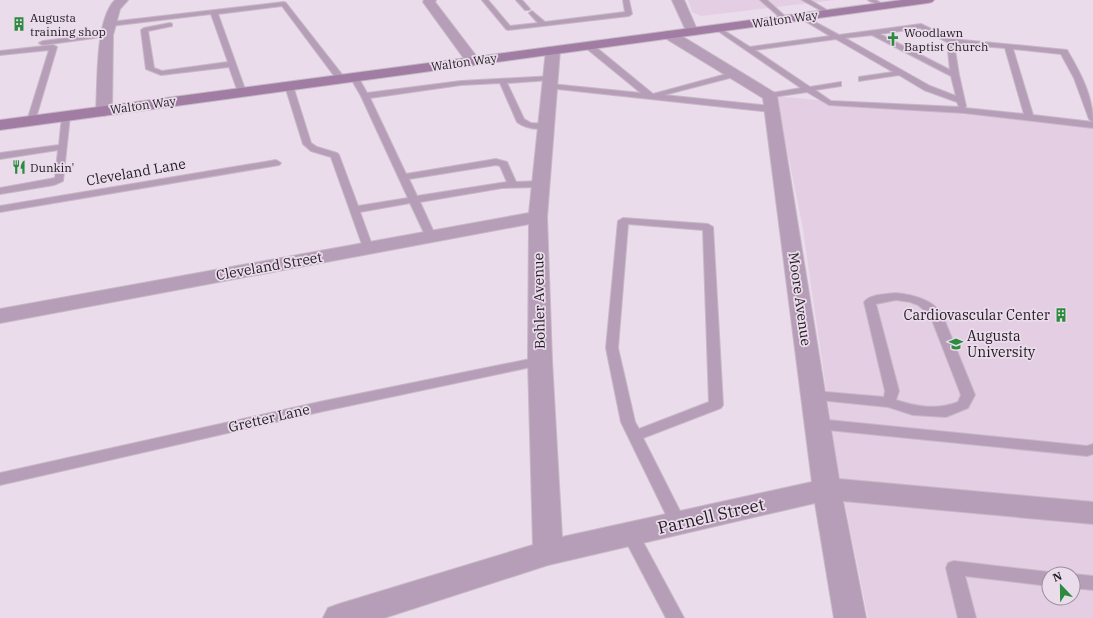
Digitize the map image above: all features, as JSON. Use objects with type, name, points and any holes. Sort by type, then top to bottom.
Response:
[{"type":"main road","name":"Walton Way","points":[[0,125],[718,29],[829,13],[877,3],[928,0]]},
{"type":"street","points":[[104,111],[109,30],[114,8],[122,0]]},
{"type":"street","points":[[430,0],[429,2],[473,61]]},
{"type":"street","points":[[678,0],[692,32]]},
{"type":"street","points":[[670,35],[734,74],[770,102]]},
{"type":"street","name":"Bohler Avenue","points":[[548,553],[540,361],[538,217],[553,50]]},
{"type":"street","name":"Moore Avenue","points":[[770,102],[827,489],[850,618]]},
{"type":"street","name":"Cleveland Street","points":[[0,316],[538,217]]},
{"type":"street","name":"Parnell Street","points":[[339,618],[548,553],[827,489],[1093,513]]},
{"type":"lane","points":[[485,0],[508,28],[630,14],[626,0]]},
{"type":"lane","points":[[519,0],[544,24]]},
{"type":"lane","points":[[763,0],[785,19]]},
{"type":"lane","points":[[805,0],[829,13]]},
{"type":"lane","points":[[0,47],[284,4],[365,96],[431,236]]},
{"type":"lane","points":[[215,15],[242,92]]},
{"type":"lane","points":[[215,15],[144,30],[150,69],[161,73],[233,64]]},
{"type":"lane","points":[[802,17],[928,88],[961,101]]},
{"type":"lane","points":[[750,49],[921,26],[950,41],[1064,52],[1078,78],[1093,119]]},
{"type":"lane","points":[[718,29],[829,103],[963,110],[1093,125]]},
{"type":"lane","points":[[872,32],[955,75]]},
{"type":"lane","points":[[950,41],[955,75],[963,110]]},
{"type":"lane","points":[[589,46],[650,96]]},
{"type":"lane","points":[[1008,46],[1029,117]]},
{"type":"lane","points":[[0,53],[52,47],[31,120]]},
{"type":"lane","points":[[862,80],[900,73]]},
{"type":"lane","points":[[650,96],[734,74]]},
{"type":"lane","points":[[365,96],[461,83],[502,80],[551,82],[650,96],[770,102],[806,89],[838,84]]},
{"type":"lane","points":[[502,80],[520,120],[524,124],[531,126],[547,126]]},
{"type":"lane","points":[[288,86],[307,144],[314,149],[334,155],[368,248]]},
{"type":"lane","points":[[0,191],[54,182],[60,178],[66,116]]},
{"type":"lane","points":[[0,156],[63,147]]},
{"type":"lane","points":[[403,177],[496,162],[504,164],[513,185]]},
{"type":"lane","name":"Cleveland Lane","points":[[0,209],[276,163]]},
{"type":"lane","points":[[354,210],[502,185],[541,184]]},
{"type":"lane","points":[[635,436],[716,405],[708,227],[623,221],[612,348],[628,422],[678,523]]},
{"type":"lane","points":[[814,396],[889,402],[913,410],[946,412],[963,405],[968,395],[936,314],[930,307],[914,299],[896,296],[881,298],[870,302],[892,391],[889,402]]},
{"type":"lane","name":"Gretter Lane","points":[[0,479],[324,406],[540,361]]},
{"type":"lane","points":[[818,424],[1090,450]]},
{"type":"lane","points":[[630,534],[675,618]]},
{"type":"lane","points":[[967,618],[954,568],[1041,577]]},
{"type":"lane","points":[[1081,582],[1093,584]]},
{"type":"shaded area","points":[[688,0],[835,0],[701,16],[692,12]]},
{"type":"shaded area","name":"Augusta University","points":[[776,96],[1093,127],[1093,618],[868,618],[837,464],[802,223]]},
{"type":"place","name":"Augusta training shop","points":[[19,24]]},
{"type":"place","name":"Woodlawn Baptist Church","points":[[893,39]]},
{"type":"place","name":"Dunkin'","points":[[19,167]]},
{"type":"place","name":"Cardiovascular Center","points":[[1061,315]]},
{"type":"place","name":"Augusta University","points":[[956,344]]}]
